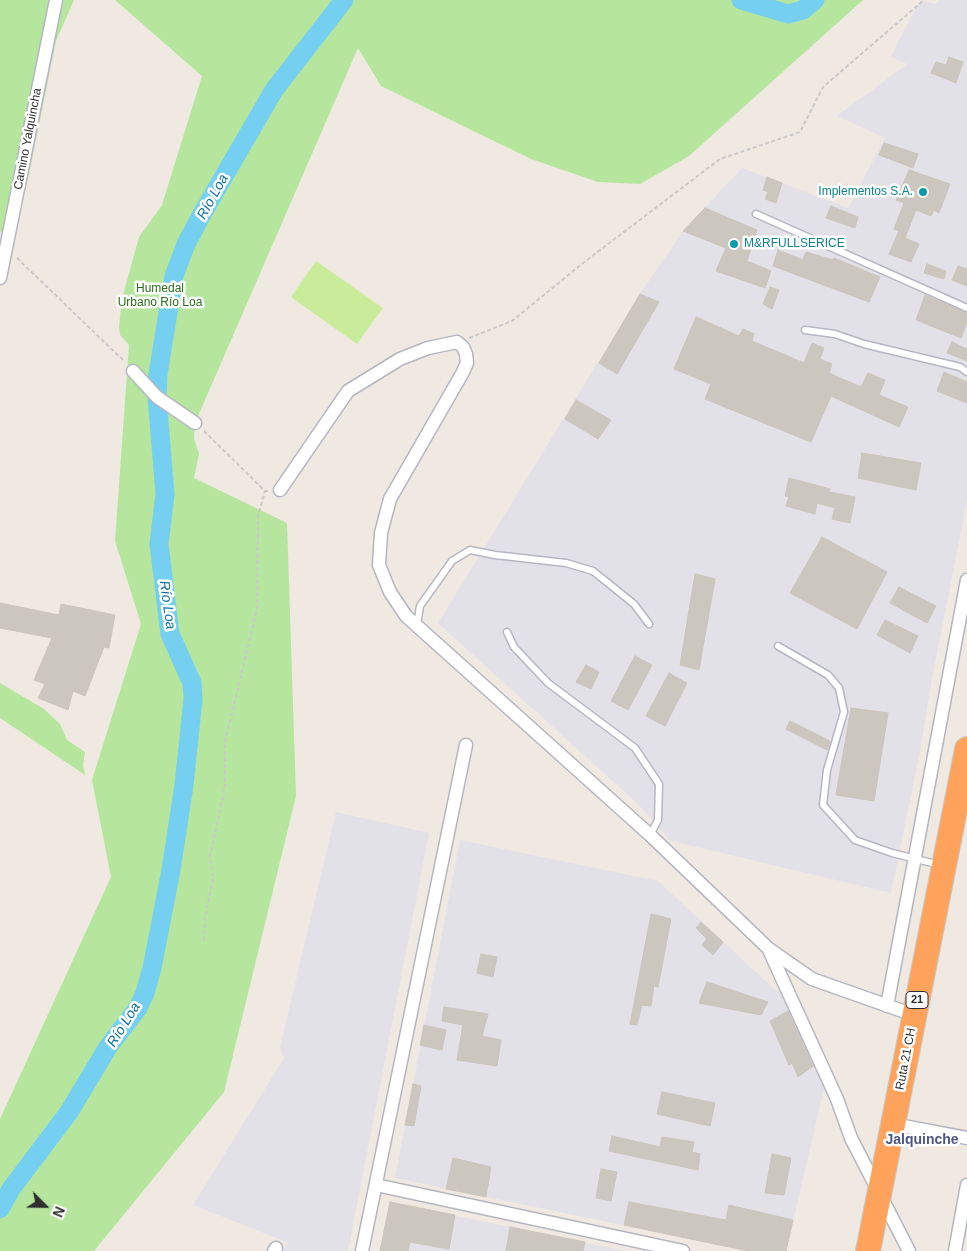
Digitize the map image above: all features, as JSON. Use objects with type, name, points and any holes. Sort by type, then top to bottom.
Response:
[{"type":"highway","name":"Ruta 21 CH","points":[[868,1251],[967,749]]},
{"type":"street","name":"Camino Yalquincha","points":[[0,278],[56,0]]},
{"type":"street","points":[[280,490],[348,391],[400,359],[428,348],[457,342],[463,347],[467,363],[390,499],[381,533],[379,565],[390,592],[406,616],[650,835],[769,949],[812,979],[914,1015]]},
{"type":"street","points":[[133,371],[157,397],[195,423]]},
{"type":"street","points":[[886,1006],[967,580]]},
{"type":"street","points":[[362,1251],[466,744]]},
{"type":"street","points":[[769,949],[834,1090],[851,1138],[909,1251]]},
{"type":"street","points":[[893,1124],[967,1138]]},
{"type":"street","points":[[376,1185],[683,1251]]},
{"type":"street","points":[[955,1251],[967,1185]]},
{"type":"lane","points":[[756,214],[967,308]]},
{"type":"lane","points":[[806,330],[835,334],[864,344],[960,367],[967,372]]},
{"type":"lane","points":[[417,626],[420,606],[452,561],[470,550],[495,555],[566,563],[593,571],[634,604],[649,624]]},
{"type":"lane","points":[[507,632],[514,647],[548,683],[635,748],[659,784],[658,820],[650,835]]},
{"type":"lane","points":[[778,646],[828,675],[839,688],[844,712],[827,770],[823,805],[855,840],[944,866]]},
{"type":"path","points":[[457,342],[512,321],[583,263],[720,159],[800,132],[823,88],[924,0]]},
{"type":"path","points":[[6,248],[133,371]]},
{"type":"path","points":[[195,423],[265,491],[280,490]]},
{"type":"path","points":[[204,941],[205,918],[213,878],[210,856],[225,787],[225,742],[257,609],[258,516],[265,491]]},
{"type":"shaded area","points":[[920,0],[935,4],[940,0],[967,0],[967,501],[932,678],[920,752],[891,893],[671,841],[638,804],[438,623],[640,294],[683,231],[742,168],[848,208],[885,138],[837,116],[907,64],[891,56]]},
{"type":"shaded area","points":[[336,812],[429,833],[348,1251],[282,1251],[289,1243],[193,1205],[284,1058],[280,1047]]},
{"type":"shaded area","points":[[460,840],[658,881],[773,988],[793,1000],[825,1085],[786,1251],[748,1251],[395,1178]]},
{"type":"shaded area","points":[[390,1202],[625,1251],[380,1251]]},
{"type":"green space","points":[[0,0],[74,0],[56,41],[28,179],[12,241],[0,231]]},
{"type":"green space","name":"Humedal Urbano Río Loa","points":[[115,0],[863,0],[689,156],[640,184],[598,182],[531,159],[381,86],[358,48],[195,423],[194,438],[199,454],[194,478],[287,523],[296,796],[224,1092],[94,1251],[0,1251],[0,1119],[111,877],[92,780],[141,624],[115,541],[129,345],[120,335],[122,299],[139,237],[162,205],[202,76]]},
{"type":"green space","points":[[316,261],[383,308],[357,344],[291,297]]},
{"type":"green space","points":[[0,683],[44,709],[60,724],[67,740],[85,752],[83,765],[85,775],[0,718]]},
{"type":"building","points":[[949,57],[963,62],[956,83],[931,73],[936,62],[946,65]]},
{"type":"building","name":"Implementos S.A.","points":[[884,143],[918,154],[913,168],[879,155]]},
{"type":"building","points":[[909,170],[950,184],[939,213],[934,210],[931,216],[916,210],[905,238],[919,244],[911,262],[889,254],[899,231],[894,229],[904,203],[896,200]]},
{"type":"building","points":[[767,177],[782,183],[776,203],[765,199],[768,192],[763,190]]},
{"type":"building","name":"M&RFULLSERICE","points":[[831,206],[858,217],[855,228],[826,218]]},
{"type":"building","name":"M&RFULLSERICE","points":[[705,208],[757,230],[747,261],[771,271],[765,288],[716,271],[726,248],[683,231]]},
{"type":"building","points":[[778,250],[803,260],[806,252],[833,260],[834,258],[880,277],[869,302],[773,266]]},
{"type":"building","points":[[927,264],[946,271],[944,279],[924,273]]},
{"type":"building","points":[[958,266],[967,269],[967,286],[952,280]]},
{"type":"building","points":[[770,287],[779,290],[772,309],[763,304]]},
{"type":"building","points":[[640,294],[659,302],[617,374],[599,363]]},
{"type":"building","points":[[925,295],[967,313],[967,322],[961,338],[916,320]]},
{"type":"building","points":[[696,317],[739,336],[743,329],[754,334],[752,341],[804,363],[812,343],[824,348],[820,359],[832,364],[829,373],[861,387],[868,373],[885,380],[879,395],[908,407],[899,427],[831,396],[811,442],[705,399],[711,384],[674,369]]},
{"type":"building","points":[[952,342],[967,349],[967,361],[947,353]]},
{"type":"building","points":[[944,372],[967,382],[967,403],[937,391]]},
{"type":"building","points":[[576,400],[611,420],[598,439],[565,419]]},
{"type":"building","points":[[862,453],[921,463],[916,490],[858,478]]},
{"type":"building","points":[[789,478],[830,489],[829,492],[855,497],[850,523],[832,519],[835,508],[817,503],[815,514],[786,506],[789,497],[785,496]]},
{"type":"building","points":[[822,537],[887,572],[857,629],[790,593]]},
{"type":"building","points":[[695,574],[715,579],[699,670],[680,665]]},
{"type":"building","points":[[899,587],[936,606],[927,623],[890,603]]},
{"type":"building","points":[[0,603],[59,615],[61,604],[115,615],[109,648],[104,647],[85,696],[73,691],[68,710],[38,698],[45,684],[34,680],[52,638],[0,628]]},
{"type":"building","points":[[885,620],[918,636],[910,653],[877,635]]},
{"type":"building","points":[[635,656],[652,665],[628,710],[611,701]]},
{"type":"building","points":[[586,665],[599,672],[591,689],[576,682]]},
{"type":"building","points":[[669,673],[687,683],[665,726],[646,716]]},
{"type":"building","points":[[851,708],[888,713],[874,801],[836,795]]},
{"type":"building","points":[[790,721],[830,741],[827,750],[786,729]]},
{"type":"building","points":[[651,914],[671,919],[658,987],[654,986],[651,1006],[642,1005],[637,1025],[630,1024]]},
{"type":"building","points":[[701,922],[723,942],[713,955],[702,945],[707,939],[696,928]]},
{"type":"building","points":[[481,954],[497,957],[493,977],[477,973]]},
{"type":"building","points":[[707,982],[768,1002],[761,1015],[699,1003]]},
{"type":"building","points":[[444,1007],[488,1014],[482,1036],[501,1040],[497,1066],[457,1060],[463,1025],[442,1021]]},
{"type":"building","points":[[788,1011],[813,1066],[798,1077],[792,1063],[789,1065],[770,1021]]},
{"type":"building","points":[[424,1025],[446,1030],[442,1050],[420,1045]]},
{"type":"building","points":[[413,1084],[421,1086],[414,1126],[405,1125]]},
{"type":"building","points":[[662,1092],[715,1103],[710,1126],[657,1114]]},
{"type":"building","points":[[612,1136],[660,1147],[662,1137],[694,1142],[692,1152],[700,1154],[698,1170],[609,1151]]},
{"type":"building","points":[[772,1154],[791,1158],[784,1195],[765,1193]]},
{"type":"building","points":[[453,1158],[491,1167],[486,1197],[446,1189]]},
{"type":"building","points":[[601,1169],[617,1172],[611,1201],[596,1198]]},
{"type":"building","points":[[390,1202],[455,1215],[449,1249],[410,1242],[408,1251],[380,1251]]},
{"type":"building","points":[[629,1202],[726,1220],[729,1205],[793,1220],[786,1251],[748,1251],[624,1225]]},
{"type":"building","points":[[510,1227],[585,1242],[583,1251],[506,1251]]},
{"type":"waterway","name":"Río Loa","points":[[0,1209],[11,1189],[69,1112],[108,1047],[138,1008],[145,993],[152,968],[171,870],[184,785],[193,699],[192,683],[170,634],[159,544],[165,494],[157,397],[158,374],[174,276],[186,244],[202,214],[274,90],[344,0]]},
{"type":"waterway","name":"Río Loa","points":[[741,0],[788,14],[803,10],[815,0]]},
{"type":"place","name":"Implementos S.A.","points":[[923,192]]},
{"type":"place","name":"M&RFULLSERICE","points":[[734,244]]},
{"type":"district","name":"Jalquinche","points":[[922,1140]]}]
